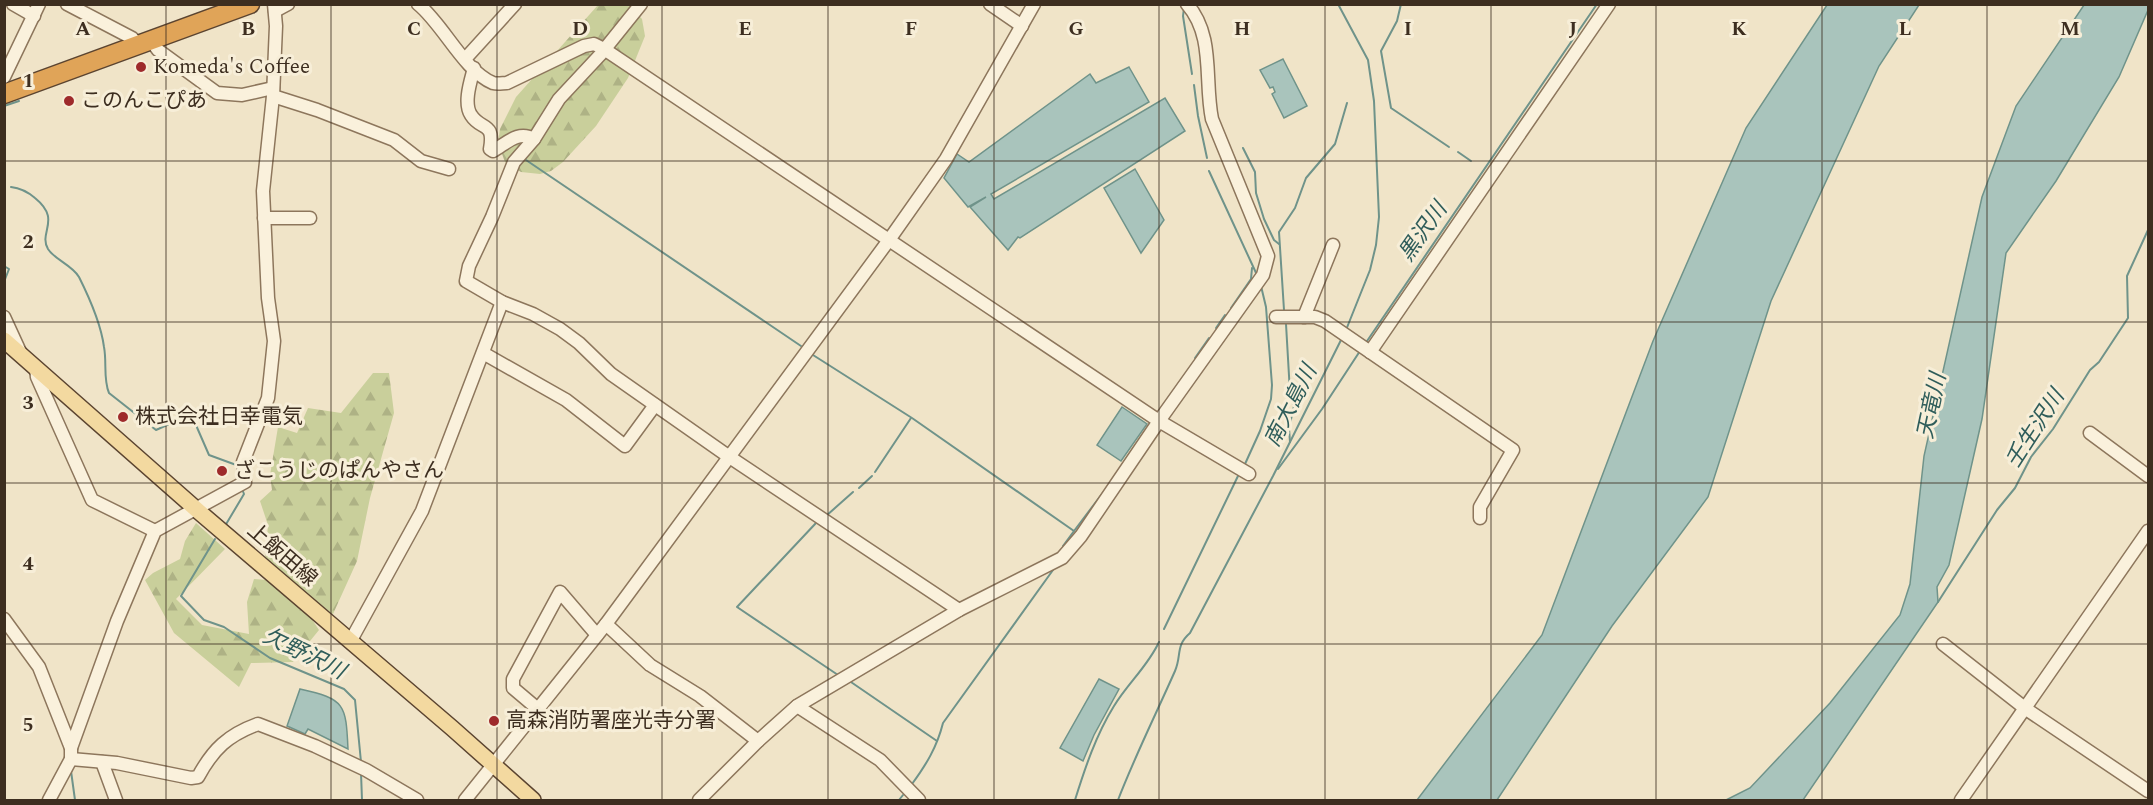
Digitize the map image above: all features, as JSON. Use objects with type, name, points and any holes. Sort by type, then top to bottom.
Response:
[{"type":"highway","points":[[4,94],[250,4]]},
{"type":"main road","name":"上飯田線","points":[[4,340],[197,510],[494,764],[533,801]]},
{"type":"street","points":[[4,77],[36,10],[13,4]]},
{"type":"street","points":[[67,4],[158,50],[217,93],[273,92],[394,140],[421,161],[449,169]]},
{"type":"street","points":[[49,801],[71,754],[117,621],[155,531],[241,485],[243,462],[268,398],[274,341],[268,298],[264,167],[273,92],[275,8],[288,4]]},
{"type":"street","points":[[515,4],[469,63],[468,108],[473,118],[490,132],[492,136],[490,149],[493,151],[512,137],[524,135],[534,139]]},
{"type":"street","points":[[641,4],[559,99],[534,139],[514,162],[469,266],[466,281],[502,302],[560,328],[611,374],[728,456],[959,610]]},
{"type":"street","points":[[465,801],[606,624],[889,240],[946,159],[1034,4]]},
{"type":"street","points":[[699,801],[758,741],[797,706],[959,610],[1062,558],[1076,543],[1263,275],[1268,256],[1212,119],[1205,38],[1200,22],[1187,4]]},
{"type":"street","points":[[1357,342],[1609,4]]},
{"type":"street","points":[[426,7],[469,63],[494,83],[507,83],[584,46],[594,44],[604,49],[1159,421],[1249,474]]},
{"type":"street","points":[[997,7],[1022,26]]},
{"type":"street","points":[[264,218],[310,218]]},
{"type":"street","points":[[1304,317],[1332,245]]},
{"type":"street","points":[[350,642],[422,511],[502,302]]},
{"type":"street","points":[[4,317],[22,355]]},
{"type":"street","points":[[1276,317],[1304,317],[1325,321],[1513,450],[1480,507],[1480,518]]},
{"type":"street","points":[[483,353],[566,400],[625,447],[655,405]]},
{"type":"street","points":[[36,369],[37,377],[92,500],[155,531]]},
{"type":"street","points":[[2090,433],[2148,476]]},
{"type":"street","points":[[1961,801],[2148,531]]},
{"type":"street","points":[[539,710],[513,688],[513,679],[560,592],[597,635]]},
{"type":"street","points":[[4,620],[39,667],[71,754]]},
{"type":"street","points":[[606,624],[650,665],[700,696],[758,741]]},
{"type":"street","points":[[1943,644],[2026,709],[2148,791]]},
{"type":"street","points":[[797,706],[880,760],[919,801]]},
{"type":"street","points":[[71,754],[102,762],[191,778],[198,777],[218,746],[242,730],[258,724],[315,746],[362,769],[417,801]]},
{"type":"street","points":[[102,762],[116,801]]},
{"type":"green space","points":[[598,5],[629,5],[642,19],[645,36],[628,78],[596,126],[563,162],[551,171],[540,174],[521,172],[505,162],[498,143],[500,129],[516,97]]},
{"type":"green space","points":[[373,373],[389,373],[394,413],[370,498],[357,561],[333,614],[318,605],[265,560],[268,525],[260,501],[272,490],[270,475],[278,427],[297,433],[308,408],[341,413]]},
{"type":"green space","points":[[196,523],[225,549],[176,599],[202,625],[249,634],[247,602],[254,579],[267,580],[311,618],[319,630],[293,662],[251,663],[239,687],[174,633],[145,580],[153,573],[180,559],[185,541]]},
{"type":"water","points":[[1827,5],[1919,5],[1879,66],[1771,301],[1708,497],[1612,626],[1497,800],[1417,800],[1542,635],[1653,341],[1746,128]]},
{"type":"water","points":[[2084,5],[2148,5],[2148,10],[2119,77],[2056,181],[2006,253],[1982,419],[1949,565],[1937,587],[1938,602],[1803,800],[1726,800],[1750,788],[1830,703],[1900,615],[1910,584],[1924,456],[1982,197],[2016,106]]},
{"type":"water","points":[[1283,59],[1307,106],[1284,118],[1272,94],[1275,92],[1273,87],[1270,88],[1260,70]]},
{"type":"water","points":[[1129,67],[1149,102],[991,194],[994,199],[1165,98],[1185,131],[1020,238],[1018,237],[1008,250],[970,207],[986,197],[968,207],[944,178],[957,154],[969,162],[1090,74],[1096,83]]},
{"type":"water","points":[[1135,169],[1164,220],[1141,253],[1104,188]]},
{"type":"water","points":[[1122,407],[1147,424],[1121,461],[1097,445]]},
{"type":"water","points":[[1099,679],[1119,689],[1083,761],[1060,748]]},
{"type":"water","points":[[300,689],[326,696],[340,706],[346,722],[348,749],[308,729],[305,734],[287,726]]},
{"type":"waterway","name":"南大島川","points":[[1338,4],[1368,60],[1374,101],[1379,217],[1370,270],[1346,330]]},
{"type":"waterway","points":[[1401,4],[1397,21],[1381,51],[1391,108],[1449,147]]},
{"type":"waterway","name":"黒沢川","points":[[1365,344],[1597,4]]},
{"type":"waterway","points":[[1184,8],[1183,16],[1192,74]]},
{"type":"waterway","points":[[1194,85],[1207,158]]},
{"type":"waterway","name":"欠野沢川","points":[[4,106],[19,101]]},
{"type":"waterway","points":[[1284,310],[1279,232],[1295,208],[1306,178],[1335,144],[1347,103]]},
{"type":"waterway","points":[[1243,148],[1255,172],[1256,193],[1264,219],[1274,240],[1279,244]]},
{"type":"waterway","points":[[1458,152],[1471,161]]},
{"type":"waterway","points":[[523,158],[801,346]]},
{"type":"waterway","points":[[1209,171],[1257,275]]},
{"type":"waterway","name":"欠野沢川","points":[[11,187],[27,192],[43,206],[48,219],[46,237],[48,249],[76,273],[83,285],[100,329],[109,393],[156,430],[187,416],[192,416],[209,455],[239,466]]},
{"type":"waterway","name":"壬生沢川","points":[[1938,602],[1997,510],[2015,488],[2031,457],[2053,429],[2090,370],[2099,362],[2128,318],[2127,276],[2148,230]]},
{"type":"waterway","points":[[4,266],[9,269],[4,282]]},
{"type":"waterway","points":[[1231,308],[1251,279],[1252,268]]},
{"type":"waterway","points":[[1245,464],[1271,399],[1266,307],[1261,286]]},
{"type":"waterway","points":[[1216,328],[1225,315]]},
{"type":"waterway","points":[[1286,324],[1290,393],[1294,406],[1289,428],[1290,442]]},
{"type":"waterway","points":[[1195,358],[1209,338]]},
{"type":"waterway","name":"南大島川","points":[[1118,800],[1175,671],[1182,642],[1190,633],[1273,476],[1342,338]]},
{"type":"waterway","name":"黒沢川","points":[[1278,469],[1322,409],[1360,351]]},
{"type":"waterway","points":[[813,355],[912,418],[1074,531],[1063,546]]},
{"type":"waterway","points":[[875,472],[911,418]]},
{"type":"waterway","points":[[859,488],[872,476]]},
{"type":"waterway","points":[[1164,629],[1238,476]]},
{"type":"waterway","name":"欠野沢川","points":[[225,526],[244,494],[242,489]]},
{"type":"waterway","points":[[1074,531],[1105,490]]},
{"type":"waterway","points":[[826,516],[853,492]]},
{"type":"waterway","points":[[816,523],[737,607],[838,675]]},
{"type":"waterway","name":"欠野沢川","points":[[215,539],[181,596],[204,620],[224,627],[270,658],[344,689],[355,700],[361,762]]},
{"type":"waterway","points":[[912,784],[938,740],[943,723],[1053,570]]},
{"type":"waterway","points":[[1075,800],[1102,728],[1159,642]]},
{"type":"waterway","points":[[848,680],[937,741]]},
{"type":"waterway","points":[[71,771],[75,800]]},
{"type":"waterway","name":"欠野沢川","points":[[361,773],[362,800]]},
{"type":"waterway","points":[[899,800],[903,795]]},
{"type":"place","name":"Komeda's Coffee","points":[[141,67]]},
{"type":"place","name":"このんこぴあ","points":[[69,101]]},
{"type":"place","name":"株式会社日幸電気","points":[[123,417]]},
{"type":"place","name":"ざこうじのぱんやさん","points":[[222,471]]},
{"type":"place","name":"高森消防署座光寺分署","points":[[494,721]]},
{"type":"water label","name":"天竜川","points":[[1932,406]]}]
